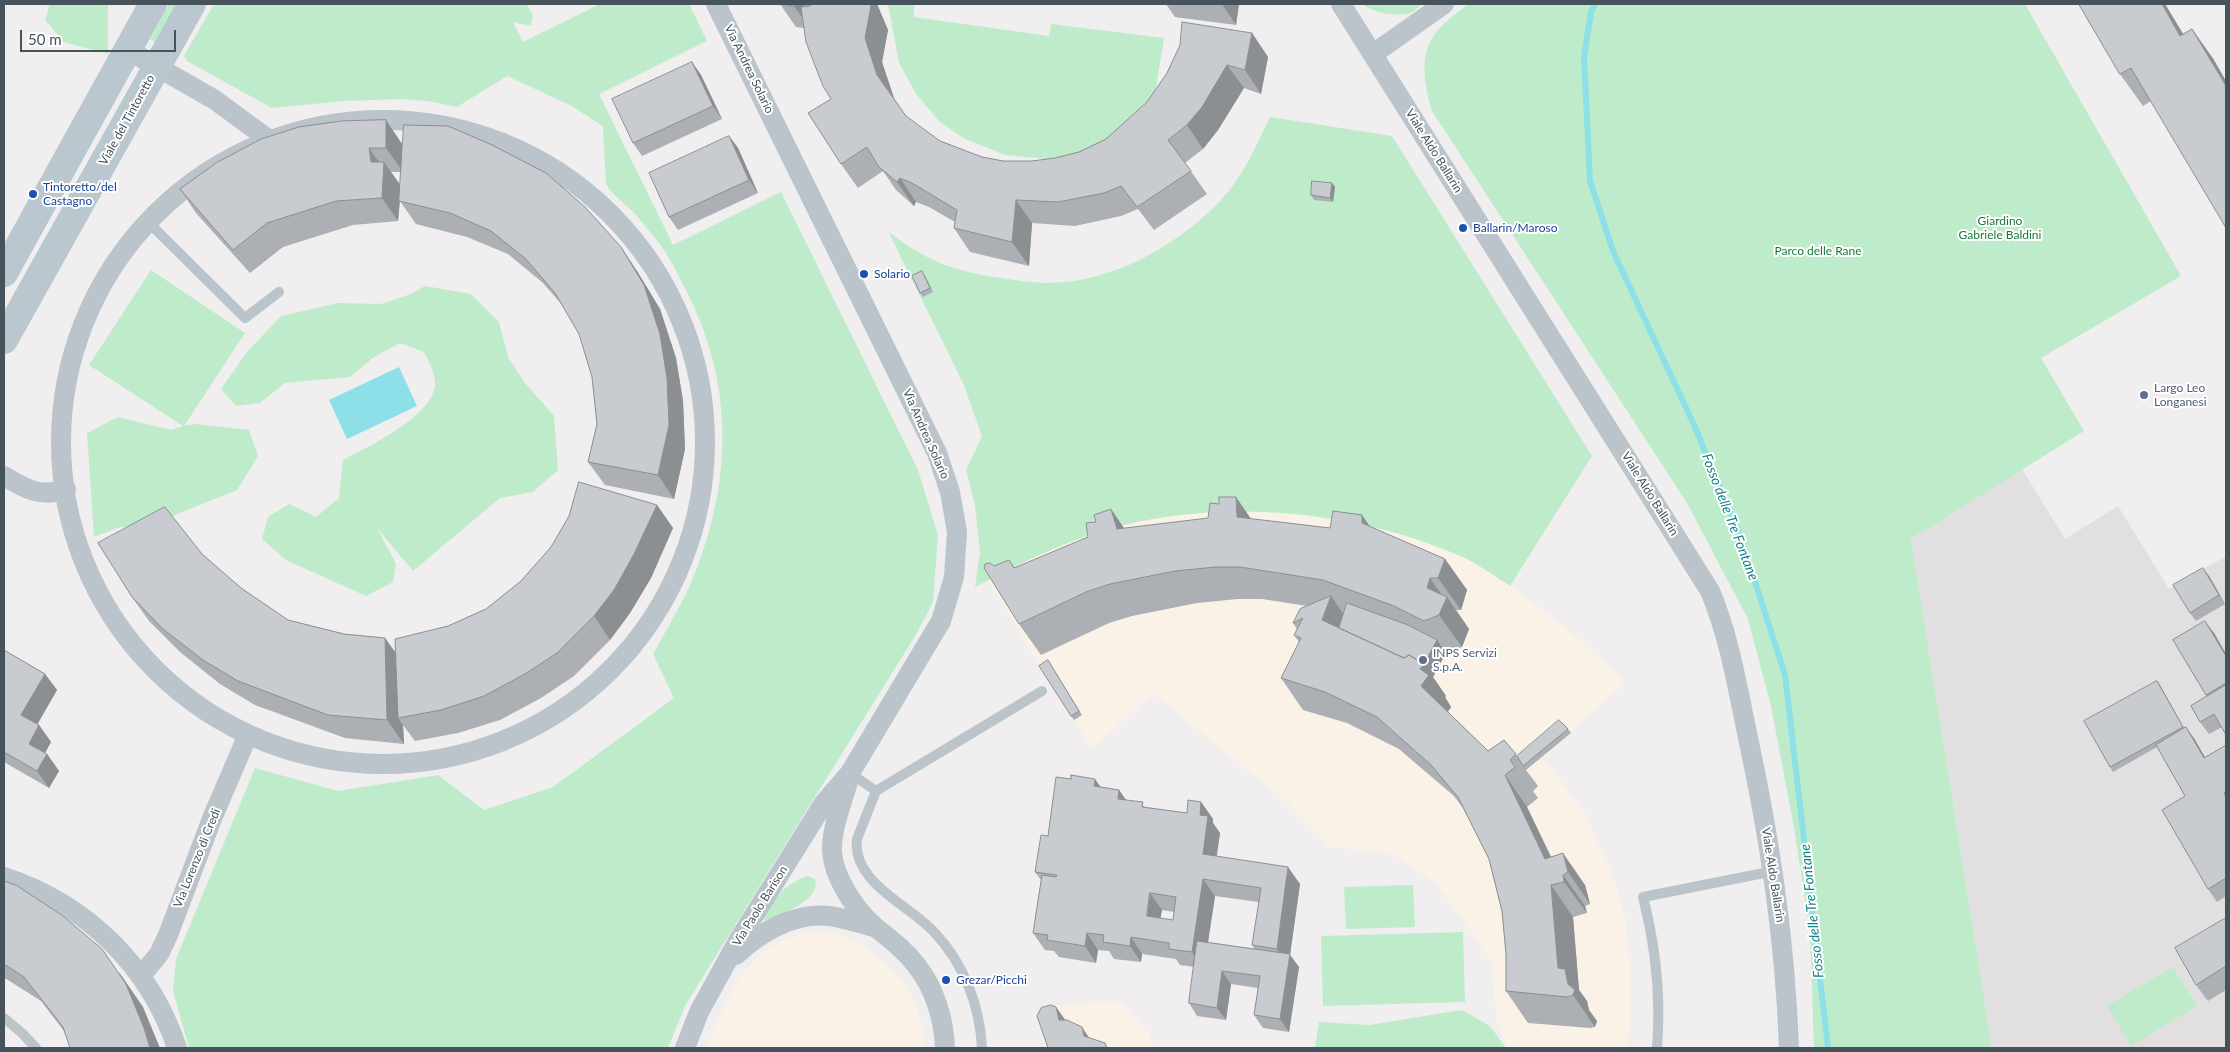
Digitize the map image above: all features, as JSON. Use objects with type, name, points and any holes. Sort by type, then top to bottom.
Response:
[{"type":"main road","points":[[4,273],[153,4]]},
{"type":"main road","name":"Viale del Tintoretto","points":[[4,340],[192,4]]},
{"type":"street","name":"Via Andrea Solario","points":[[716,4],[930,438],[948,486],[956,519],[954,577],[941,622],[850,773]]},
{"type":"street","name":"Viale Aldo Ballarin","points":[[1341,4],[1710,591],[1723,627],[1737,682],[1774,871],[1783,949],[1788,1048]]},
{"type":"street","points":[[1373,54],[1444,4]]},
{"type":"street","points":[[128,50],[215,100],[268,139]]},
{"type":"street","points":[[386,119],[418,121],[456,128],[498,141],[532,156],[569,180],[595,201],[626,232],[652,268],[671,301],[686,336],[698,381],[704,427],[701,489],[691,534],[681,563],[660,605],[644,631],[612,668],[575,701],[547,720],[487,748],[455,757],[408,764],[377,766],[332,761],[287,751],[247,736],[214,718],[186,699],[136,647],[106,604],[91,575],[76,530],[66,489],[64,460],[66,414],[82,332],[107,274],[128,241],[146,220],[176,192],[208,169],[268,139],[307,127],[338,122],[386,119]]},
{"type":"street","points":[[4,476],[26,490],[38,493],[52,493],[66,489]]},
{"type":"street","name":"Via Lorenzo di Credi","points":[[141,976],[159,954],[168,935],[213,816],[247,736]]},
{"type":"street","points":[[850,773],[832,843],[833,859],[844,888],[874,926],[901,948],[924,976],[940,1013],[946,1048]]},
{"type":"street","name":"Via Paolo Barison","points":[[685,1048],[699,1012],[738,941],[824,803],[850,773]]},
{"type":"street","points":[[4,877],[42,892],[80,915],[108,938],[141,976],[160,1008],[178,1048]]},
{"type":"street","points":[[726,964],[756,938],[786,922],[803,918],[828,916],[874,926]]},
{"type":"lane","points":[[146,220],[245,318],[279,292]]},
{"type":"lane","points":[[982,1048],[980,1024],[972,993],[954,957],[924,922],[879,888],[870,878],[860,861],[856,847],[876,791],[1042,691]]},
{"type":"lane","points":[[850,773],[876,791]]},
{"type":"lane","points":[[1657,1048],[1659,1006],[1657,976],[1652,938],[1643,898],[1774,871]]},
{"type":"lane","points":[[4,1018],[22,1032],[36,1048]]},
{"type":"shaded area","points":[[2022,469],[2065,539],[2118,506],[2169,589],[2226,556],[2226,1048],[1992,1048],[1911,539]]},
{"type":"shaded area","points":[[1219,511],[1298,514],[1399,533],[1467,559],[1511,586],[1573,634],[1625,682],[1543,759],[1584,812],[1615,881],[1626,923],[1630,966],[1630,1025],[1627,1048],[1507,1048],[1497,1022],[1491,960],[1437,884],[1393,854],[1330,847],[1287,802],[1153,693],[1092,749],[988,580],[1032,557],[1103,530],[1158,518]]},
{"type":"shaded area","points":[[815,931],[833,932],[854,940],[884,962],[904,982],[915,1003],[924,1032],[923,1048],[706,1048],[736,981],[763,951],[787,938]]},
{"type":"shaded area","points":[[1119,1001],[1149,1033],[1152,1048],[1044,1048],[1042,1007]]},
{"type":"green space","points":[[50,4],[108,4],[108,54],[64,42],[45,20]]},
{"type":"green space","points":[[169,4],[177,4],[155,42],[150,39]]},
{"type":"green space","points":[[214,4],[527,4],[533,15],[531,26],[513,22],[523,42],[600,4],[689,4],[707,41],[599,94],[673,245],[781,192],[918,470],[938,535],[933,602],[917,633],[686,1004],[668,1048],[189,1048],[173,991],[176,959],[255,768],[338,791],[438,775],[484,810],[553,787],[674,698],[653,654],[686,594],[707,537],[716,501],[721,466],[722,430],[720,395],[713,360],[701,325],[686,290],[664,250],[639,218],[606,184],[603,126],[570,105],[507,76],[457,107],[428,101],[403,99],[344,101],[272,108],[187,61],[184,56]]},
{"type":"green space","points":[[888,4],[914,4],[914,17],[1049,36],[1051,24],[1164,38],[1155,94],[1106,142],[1058,160],[1005,155],[963,138],[939,121],[916,94],[899,63]]},
{"type":"green space","points":[[1362,4],[1423,4],[1412,12],[1398,15],[1378,12]]},
{"type":"green space","name":"Parco delle Rane","points":[[1468,4],[2025,4],[2181,276],[2041,358],[2084,431],[1911,539],[1992,1048],[1814,1048],[1810,932],[1794,828],[1771,706],[1748,619],[1687,503],[1432,111],[1425,80],[1425,58],[1428,48],[1438,30]]},
{"type":"green space","points":[[1270,117],[1392,136],[1592,456],[1510,586],[1465,558],[1423,542],[1379,529],[1333,519],[1287,513],[1239,512],[1193,514],[1147,520],[1103,531],[1086,536],[1022,563],[975,587],[980,552],[975,505],[966,470],[982,436],[963,383],[888,231],[915,250],[941,263],[969,272],[1001,278],[1043,283],[1068,282],[1116,270],[1162,248],[1183,234],[1220,201],[1236,182]]},
{"type":"green space","points":[[151,270],[245,333],[184,426],[195,424],[249,430],[258,456],[237,490],[145,527],[120,527],[94,537],[87,433],[118,417],[171,430],[183,426],[89,365]]},
{"type":"green space","points":[[425,286],[471,294],[499,322],[508,357],[525,383],[554,416],[558,470],[533,492],[500,498],[413,571],[377,528],[396,564],[393,582],[366,596],[286,560],[262,539],[268,517],[289,504],[316,517],[339,498],[343,460],[399,428],[414,417],[425,405],[433,393],[435,381],[424,352],[400,343],[374,357],[350,377],[285,383],[260,403],[236,406],[221,389],[247,352],[281,316],[338,303],[381,304],[411,294]]},
{"type":"green space","points":[[807,876],[815,879],[815,887],[812,894],[797,906],[764,921],[769,907],[774,900],[786,888]]},
{"type":"green space","points":[[1413,885],[1415,927],[1346,929],[1344,887]]},
{"type":"green space","points":[[1463,932],[1465,1002],[1323,1006],[1321,936]]},
{"type":"green space","points":[[2173,967],[2197,1006],[2131,1046],[2107,1006]]},
{"type":"green space","points":[[1462,1010],[1490,1026],[1506,1048],[1315,1048],[1319,1022],[1369,1025]]},
{"type":"water","points":[[399,367],[417,406],[347,439],[329,400]]},
{"type":"building","points":[[810,4],[870,4],[865,38],[877,75],[906,116],[940,141],[982,157],[1003,161],[1032,161],[1055,158],[1079,152],[1106,139],[1147,102],[1167,73],[1180,45],[1182,22],[1252,33],[1245,70],[1227,65],[1202,107],[1187,125],[1168,140],[1191,171],[1137,207],[1121,186],[1104,193],[1058,202],[1016,200],[1012,242],[954,228],[957,210],[912,183],[900,178],[897,182],[879,167],[867,147],[841,164],[808,113],[831,99],[823,86],[806,42],[801,7],[810,6]]},
{"type":"building","points":[[2079,4],[2162,4],[2180,36],[2192,29],[2226,86],[2226,228],[2131,68],[2120,74]]},
{"type":"building","points":[[692,62],[713,106],[633,143],[612,99]]},
{"type":"building","points":[[386,120],[386,148],[369,148],[371,162],[384,162],[382,198],[336,201],[267,223],[233,250],[180,189],[216,163],[261,139],[299,127],[341,121]]},
{"type":"building","points":[[404,125],[448,126],[490,144],[546,173],[585,207],[621,247],[644,285],[660,334],[667,378],[669,425],[658,475],[588,462],[597,424],[592,377],[579,334],[555,293],[526,259],[491,231],[450,213],[399,201]]},
{"type":"building","points":[[729,136],[749,180],[669,217],[649,173]]},
{"type":"building","points":[[1312,181],[1332,183],[1330,198],[1311,195]]},
{"type":"building","points":[[922,271],[930,288],[920,293],[912,276]]},
{"type":"building","points":[[579,482],[657,505],[634,554],[614,590],[594,616],[557,653],[525,674],[484,696],[441,710],[398,718],[395,639],[448,626],[486,609],[521,581],[551,547],[569,516]]},
{"type":"building","points":[[1219,497],[1236,497],[1237,517],[1330,528],[1333,511],[1362,515],[1362,523],[1445,559],[1438,578],[1430,578],[1427,588],[1447,597],[1439,615],[1424,621],[1394,606],[1323,580],[1240,567],[1216,567],[1175,571],[1110,584],[1086,592],[1019,624],[984,568],[985,564],[990,563],[994,566],[1009,560],[1014,568],[1088,537],[1086,523],[1096,522],[1094,515],[1111,509],[1117,529],[1208,518],[1210,503],[1219,504]]},
{"type":"building","points":[[165,507],[202,554],[241,588],[288,620],[344,634],[385,638],[387,720],[328,715],[238,681],[203,660],[163,629],[132,597],[98,543]]},
{"type":"building","points":[[2203,568],[2219,595],[2190,613],[2173,585]]},
{"type":"building","points":[[1331,596],[1322,620],[1404,658],[1409,655],[1424,664],[1420,669],[1429,675],[1421,686],[1488,751],[1504,740],[1516,754],[1510,760],[1515,767],[1505,775],[1545,859],[1563,853],[1568,872],[1563,875],[1564,882],[1551,885],[1558,968],[1565,969],[1568,984],[1575,990],[1573,995],[1568,997],[1506,991],[1506,954],[1502,911],[1489,859],[1458,797],[1431,765],[1377,717],[1325,692],[1281,678],[1301,638],[1294,635],[1303,618],[1293,623],[1300,609]]},
{"type":"building","points":[[1347,603],[1408,625],[1437,640],[1424,664],[1409,655],[1404,658],[1339,628]]},
{"type":"building","points":[[2205,621],[2226,656],[2226,683],[2206,695],[2173,640]]},
{"type":"building","points":[[4,650],[45,674],[21,715],[39,725],[29,744],[47,754],[37,771],[4,752]]},
{"type":"building","points":[[1048,660],[1079,711],[1071,716],[1039,666]]},
{"type":"building","points":[[2157,681],[2183,727],[2110,767],[2084,721]]},
{"type":"building","points":[[2226,685],[2226,735],[2214,714],[2200,722],[2191,706]]},
{"type":"building","points":[[1559,720],[1568,729],[1523,766],[1517,756]]},
{"type":"building","points":[[2186,727],[2204,758],[2226,745],[2226,792],[2224,793],[2226,797],[2226,878],[2208,889],[2162,810],[2185,796],[2156,745]]},
{"type":"building","points":[[1071,775],[1095,779],[1094,786],[1119,790],[1118,799],[1143,802],[1142,807],[1187,813],[1188,800],[1201,802],[1200,815],[1208,816],[1203,854],[1288,867],[1277,949],[1252,945],[1261,888],[1203,879],[1192,952],[1169,949],[1169,943],[1131,937],[1130,946],[1103,942],[1104,935],[1087,933],[1085,946],[1047,940],[1048,935],[1033,933],[1042,875],[1056,877],[1057,875],[1035,872],[1041,835],[1048,836],[1056,777],[1071,779]],"holes":[[[1150,893],[1176,897],[1173,920],[1147,916]]]},
{"type":"building","points":[[4,881],[16,885],[63,916],[102,949],[126,984],[150,1048],[70,1048],[63,1027],[24,977],[4,964]]},
{"type":"building","points":[[2226,918],[2226,966],[2196,985],[2175,948]]},
{"type":"building","points":[[1197,941],[1290,954],[1280,1019],[1254,1015],[1260,976],[1222,971],[1217,1008],[1189,1003]]},
{"type":"building","points":[[1051,1005],[1056,1007],[1059,1020],[1067,1020],[1082,1027],[1084,1036],[1105,1043],[1107,1048],[1048,1048],[1037,1016],[1041,1008]]},
{"type":"waterway","name":"Fosso delle Tre Fontane","points":[[1595,4],[1591,12],[1584,57],[1590,181],[1613,251],[1695,427],[1742,541],[1785,675],[1828,1048]]},
{"type":"place","name":"Tintoretto/del Castagno","points":[[33,194]]},
{"type":"place","name":"Ballarin/Maroso","points":[[1463,228]]},
{"type":"place","name":"Solario","points":[[864,274]]},
{"type":"place","name":"Largo Leo Longanesi","points":[[2144,395]]},
{"type":"place","name":"INPS Servizi S.p.A.","points":[[1423,660]]},
{"type":"place","name":"Grezar/Picchi","points":[[946,980]]},
{"type":"park label","name":"Giardino Gabriele Baldini","points":[[2000,228]]}]
